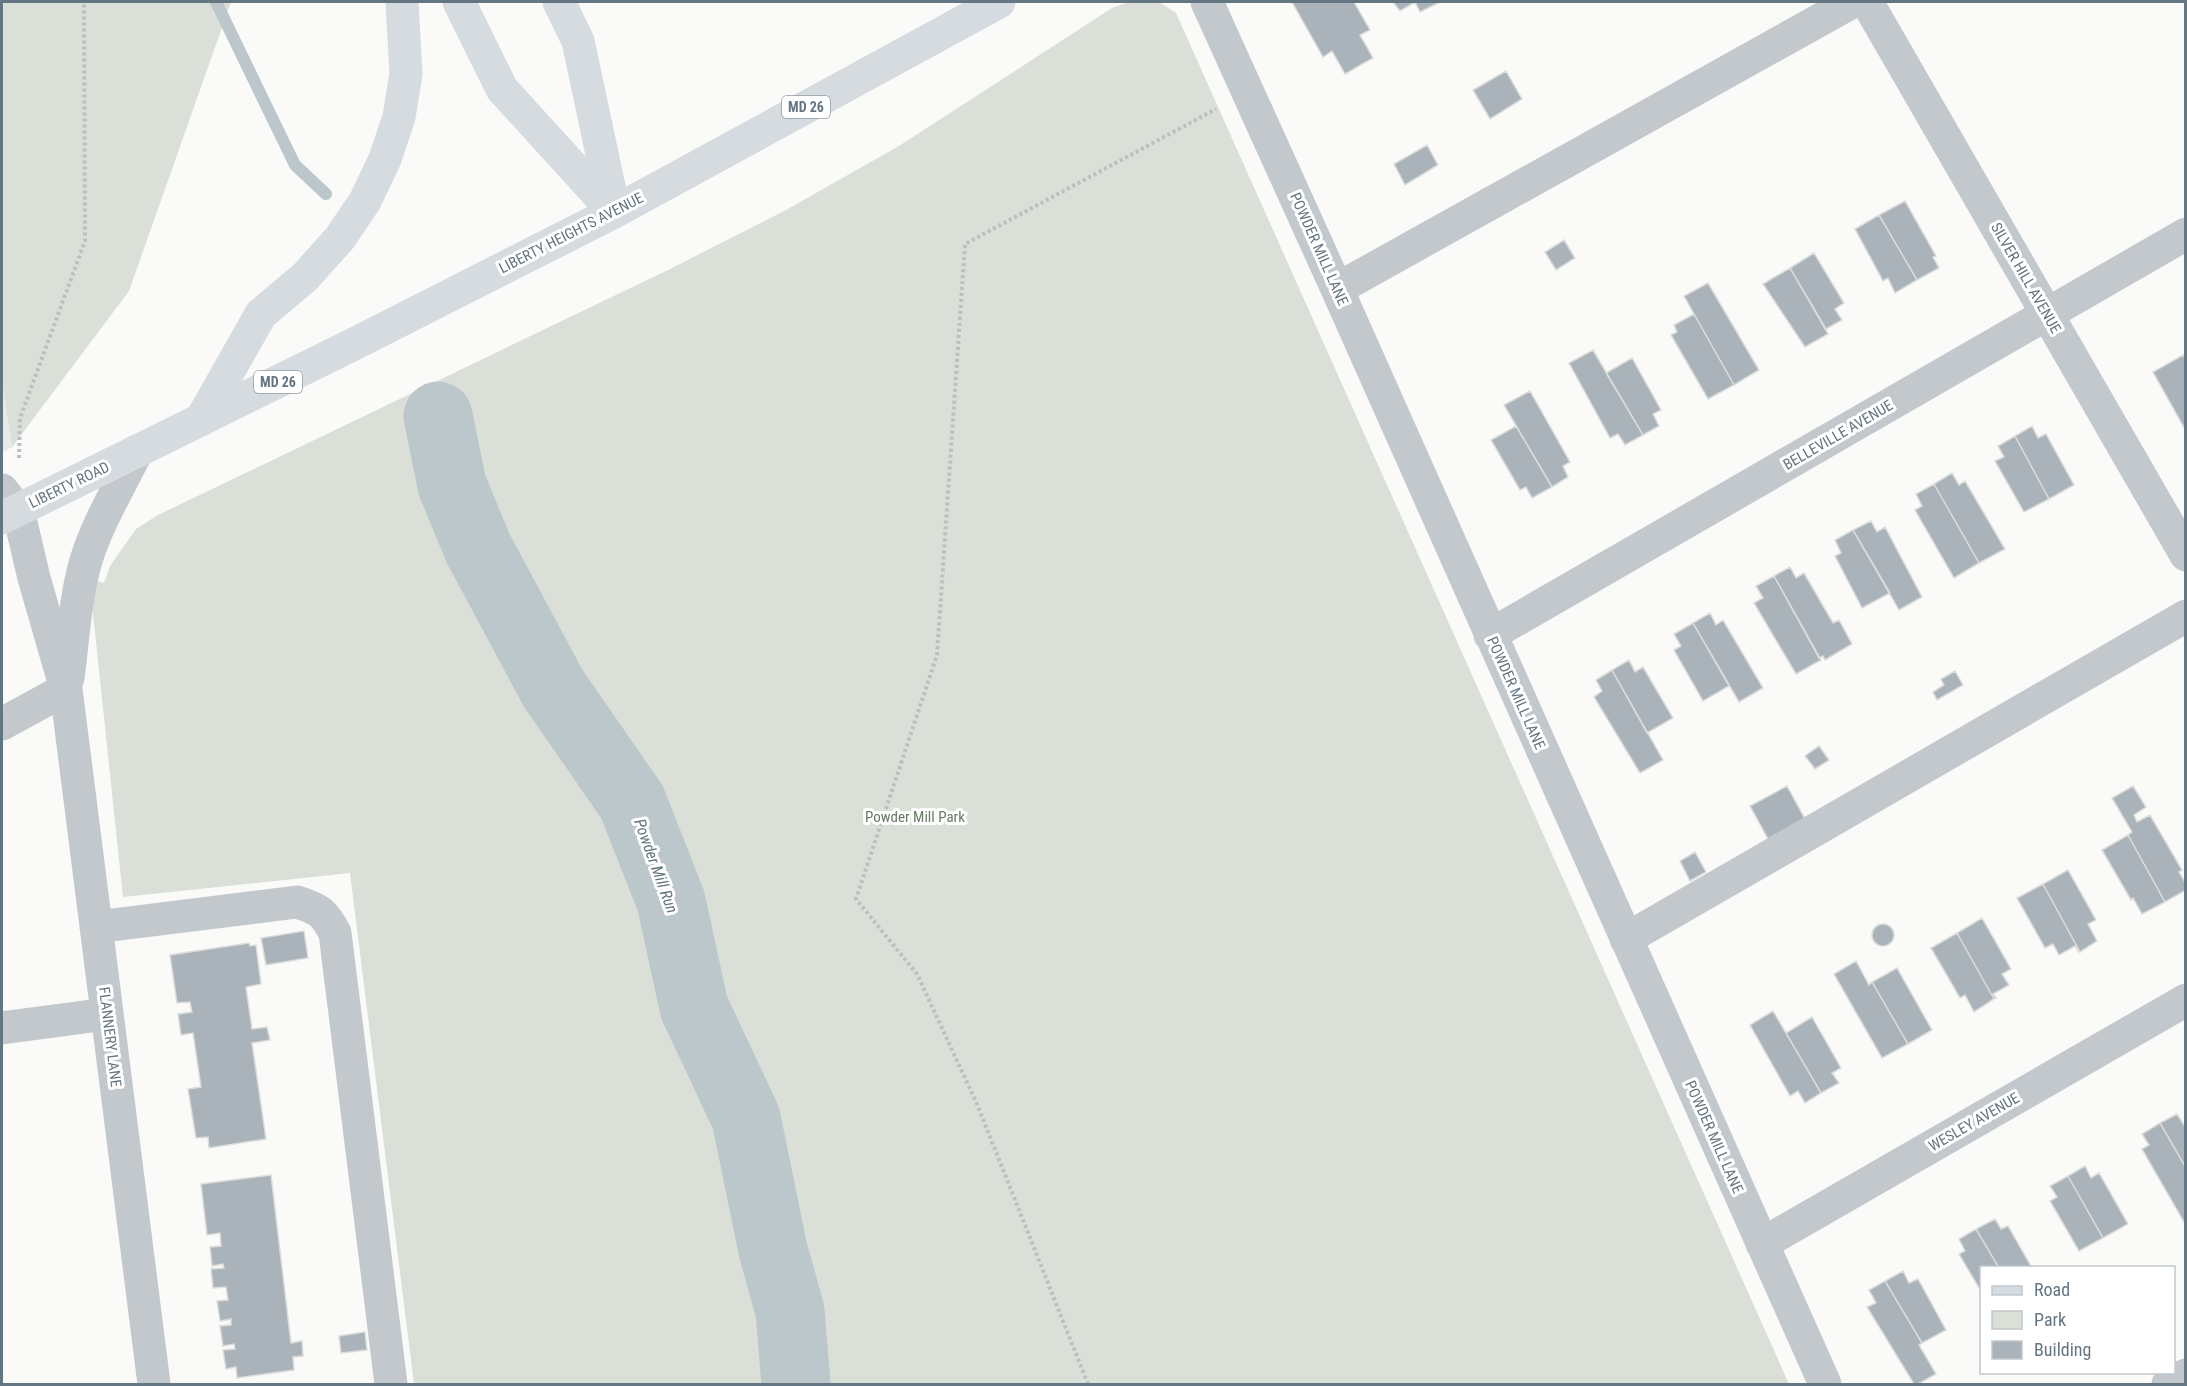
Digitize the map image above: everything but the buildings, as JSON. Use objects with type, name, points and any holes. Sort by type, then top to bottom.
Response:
[{"type":"main road","points":[[201,420],[261,314],[305,277],[340,238],[365,201],[386,159],[399,117],[406,74],[402,2]]},
{"type":"main road","points":[[459,2],[502,89],[614,212]]},
{"type":"main road","points":[[559,2],[578,41],[614,212]]},
{"type":"main road","name":"LIBERTY HEIGHTS AVENUE","points":[[137,451],[614,212],[999,2]]},
{"type":"main road","name":"LIBERTY ROAD","points":[[7,506],[137,451]]},
{"type":"street","name":"POWDER MILL LANE","points":[[1207,2],[1825,1384]]},
{"type":"street","points":[[1337,289],[1852,2]]},
{"type":"street","name":"SILVER HILL AVENUE","points":[[1867,2],[2186,555]]},
{"type":"street","name":"BELLEVILLE AVENUE","points":[[1490,635],[2186,234]]},
{"type":"street","name":"FLANNERY LANE","points":[[66,688],[85,562],[95,536],[137,451]]},
{"type":"street","name":"FLANNERY LANE","points":[[7,506],[34,578],[66,688],[154,1384]]},
{"type":"street","points":[[1626,939],[2186,616]]},
{"type":"street","points":[[2,724],[66,688]]},
{"type":"street","points":[[96,927],[297,902],[317,908],[327,917],[335,933],[391,1384]]},
{"type":"street","name":"WESLEY AVENUE","points":[[1762,1244],[2186,1000]]},
{"type":"street","points":[[2,1028],[107,1014]]},
{"type":"street","points":[[2168,1384],[2186,1375]]},
{"type":"path","points":[[7,506],[20,418],[85,241],[84,2]]},
{"type":"path","points":[[1088,1384],[977,1104],[917,974],[856,899],[937,655],[965,244],[1248,92]]},
{"type":"shaded area","points":[[2,380],[12,447],[2,453]]},
{"type":"green space","points":[[2,2],[231,2],[129,291],[12,447],[2,380]]},
{"type":"green space","name":"Powder Mill Park","points":[[1129,2],[1159,2],[1176,13],[1789,1384],[414,1384],[350,873],[123,897],[92,604],[95,581],[104,583],[110,566],[136,529],[158,515],[668,270],[786,210],[899,146],[1112,8]]},
{"type":"waterway","points":[[216,2],[295,165],[326,194]]},
{"type":"waterway","name":"Powder Mill Run","points":[[438,416],[452,485],[478,548],[553,688],[632,802],[671,901],[694,1007],[746,1118],[773,1250],[790,1311],[796,1384]]}]
